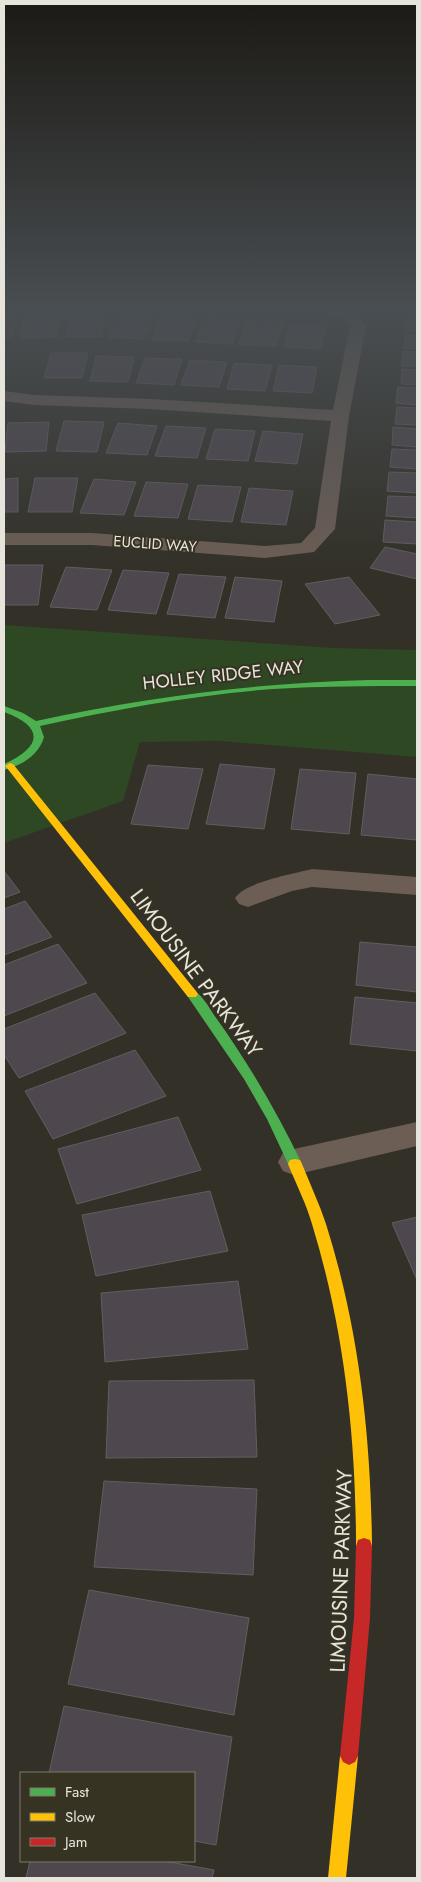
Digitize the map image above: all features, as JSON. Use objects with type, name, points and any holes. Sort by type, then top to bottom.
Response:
[{"type":"street","points":[[25,399],[150,404],[340,416],[343,399]]},
{"type":"street","name":"EUCLID WAY","points":[[4,539],[92,539],[265,552],[307,548],[325,529],[340,416]]},
{"type":"street","name":"HOLLEY RIDGE WAY","points":[[36,724],[132,702],[210,691],[312,683],[417,682]]},
{"type":"street","points":[[4,709],[27,716],[36,724],[40,732],[37,747],[30,754],[7,766]]},
{"type":"street","name":"LIMOUSINE PARKWAY","points":[[7,766],[196,998],[233,1048],[294,1162],[318,1222],[341,1307],[358,1405],[365,1493],[362,1618],[337,1878]]},
{"type":"street","points":[[248,898],[285,884],[312,878],[417,886]]},
{"type":"street","points":[[294,1162],[417,1134]]},
{"type":"green space","points":[[4,625],[334,648],[417,650],[417,757],[219,741],[140,742],[123,801],[4,843]]},
{"type":"building","points":[[397,399],[417,399],[417,405],[396,403]]},
{"type":"building","points":[[397,407],[417,408],[417,425],[395,424]]},
{"type":"building","points":[[64,421],[104,422],[97,452],[56,451]]},
{"type":"building","points":[[49,422],[46,451],[5,452],[8,423]]},
{"type":"building","points":[[118,423],[157,426],[147,455],[106,453]]},
{"type":"building","points":[[166,426],[206,428],[197,458],[155,456]]},
{"type":"building","points":[[393,427],[417,429],[417,447],[392,445]]},
{"type":"building","points":[[215,429],[255,431],[248,461],[206,459]]},
{"type":"building","points":[[263,431],[303,434],[297,464],[255,461]]},
{"type":"building","points":[[392,449],[417,450],[417,469],[390,467]]},
{"type":"building","points":[[389,472],[417,473],[417,493],[387,491]]},
{"type":"building","points":[[18,478],[18,512],[4,512],[4,479]]},
{"type":"building","points":[[35,478],[78,478],[72,512],[28,512]]},
{"type":"building","points":[[94,479],[136,482],[124,515],[80,513]]},
{"type":"building","points":[[146,482],[188,484],[178,518],[134,516]]},
{"type":"building","points":[[198,485],[241,487],[232,522],[188,519]]},
{"type":"building","points":[[249,488],[293,491],[286,525],[241,522]]},
{"type":"building","points":[[388,496],[417,497],[417,518],[386,516]]},
{"type":"building","points":[[385,520],[417,522],[417,544],[383,542]]},
{"type":"building","points":[[385,547],[417,554],[417,579],[370,568]]},
{"type":"building","points":[[4,565],[43,565],[38,605],[4,605]]},
{"type":"building","points":[[66,567],[112,570],[97,610],[50,607]]},
{"type":"building","points":[[123,570],[169,573],[156,614],[108,610]]},
{"type":"building","points":[[179,574],[226,577],[215,618],[167,614]]},
{"type":"building","points":[[235,577],[282,581],[274,622],[225,618]]},
{"type":"building","points":[[349,577],[380,615],[335,624],[305,584]]},
{"type":"building","points":[[220,764],[275,769],[264,829],[206,824]]},
{"type":"building","points":[[148,765],[203,769],[188,829],[131,824]]},
{"type":"building","points":[[300,769],[356,773],[349,834],[291,829]]},
{"type":"building","points":[[368,774],[417,779],[417,840],[361,835]]},
{"type":"building","points":[[4,871],[20,892],[4,898]]},
{"type":"building","points":[[25,901],[52,937],[4,955],[4,909]]},
{"type":"building","points":[[360,942],[417,947],[417,992],[356,985]]},
{"type":"building","points":[[58,944],[87,983],[4,1016],[4,965]]},
{"type":"building","points":[[95,993],[126,1033],[19,1078],[4,1055],[4,1029]]},
{"type":"building","points":[[355,997],[417,1003],[417,1051],[350,1044]]},
{"type":"building","points":[[135,1050],[166,1096],[53,1139],[25,1091]]},
{"type":"building","points":[[178,1117],[201,1170],[77,1204],[58,1149]]},
{"type":"building","points":[[210,1191],[228,1251],[96,1276],[82,1215]]},
{"type":"building","points":[[417,1217],[417,1280],[392,1223]]},
{"type":"building","points":[[238,1281],[248,1349],[105,1362],[101,1293]]},
{"type":"building","points":[[254,1380],[257,1457],[106,1458],[109,1381]]},
{"type":"building","points":[[104,1481],[257,1489],[253,1575],[94,1567]]},
{"type":"building","points":[[89,1590],[249,1618],[234,1715],[68,1684]]},
{"type":"building","points":[[64,1706],[232,1737],[216,1845],[195,1841],[195,1772],[49,1772]]},
{"type":"building","points":[[30,1862],[170,1862],[214,1870],[212,1878],[26,1878]]},
{"type":"traffic: fast","points":[[36,724],[131,705],[225,691],[320,684],[417,683]]},
{"type":"traffic: fast","points":[[4,709],[20,715],[31,722],[37,729],[39,737],[37,745],[30,753],[4,767]]},
{"type":"traffic: fast","points":[[192,994],[222,1034],[249,1076],[285,1141],[295,1164]]},
{"type":"traffic: slow","points":[[10,766],[192,994]]},
{"type":"traffic: slow","points":[[295,1164],[319,1224],[330,1264],[347,1343],[359,1423],[364,1505],[364,1546]]},
{"type":"traffic: slow","points":[[337,1878],[349,1756]]},
{"type":"traffic: jam","points":[[349,1756],[362,1618],[364,1546]]}]
